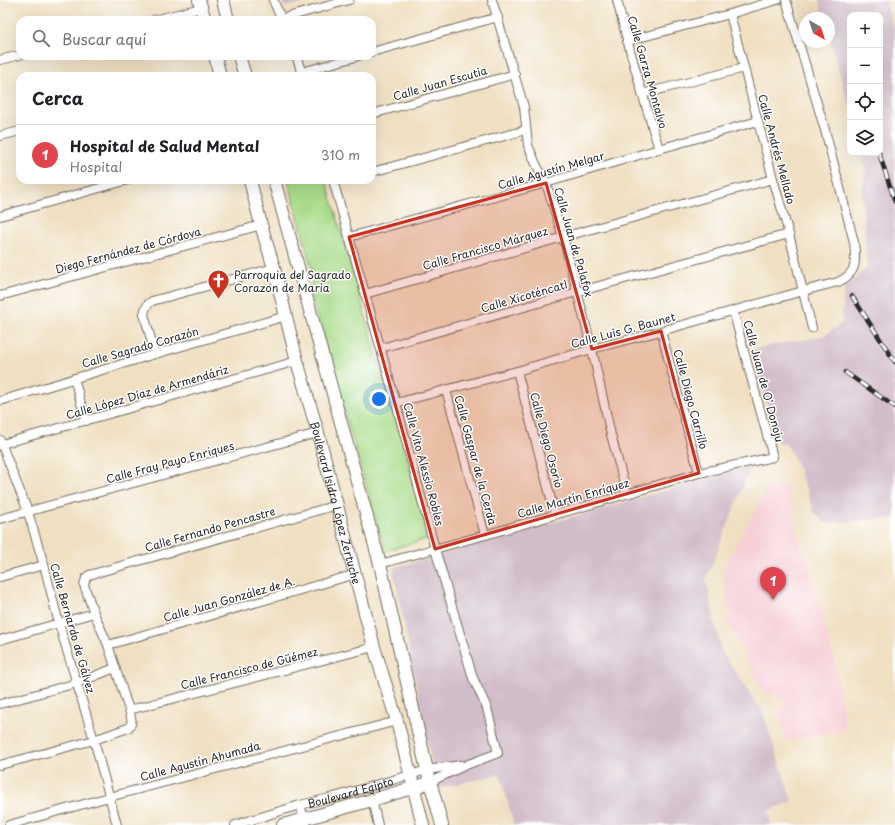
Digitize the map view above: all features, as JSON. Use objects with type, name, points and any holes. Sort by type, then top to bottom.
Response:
[{"type":"main road","points":[[223,0],[227,16]]},
{"type":"main road","points":[[200,4],[204,16]]},
{"type":"main road","points":[[216,60],[219,72]]},
{"type":"main road","points":[[240,60],[243,72]]},
{"type":"main road","name":"Boulevard Isidro López Zertuche","points":[[251,184],[297,361],[356,574],[374,647],[397,721],[423,825]]},
{"type":"main road","points":[[275,184],[380,564],[427,770],[442,825]]},
{"type":"main road","name":"Boulevard Egipto","points":[[283,825],[306,822],[430,782]]},
{"type":"street","points":[[273,0],[279,16]]},
{"type":"street","points":[[295,16],[349,0]]},
{"type":"street","name":"Calle Juan de Palafox","points":[[492,0],[524,107],[528,145],[546,183],[563,237],[578,292],[611,434],[627,494]]},
{"type":"street","name":"Calle Garza Montalvo","points":[[617,0],[627,41],[659,149]]},
{"type":"street","points":[[627,41],[730,14],[753,3],[777,0]]},
{"type":"street","name":"Calle Luis G. Baunet","points":[[396,403],[517,371],[592,349],[662,332],[838,282],[843,280],[852,271],[856,258],[854,242],[825,130],[786,0]]},
{"type":"street","points":[[166,16],[200,4]]},
{"type":"street","name":"Calle Andrés Mellado","points":[[730,14],[773,179],[789,234],[812,328]]},
{"type":"street","points":[[376,51],[498,17]]},
{"type":"street","points":[[0,60],[16,56]]},
{"type":"street","points":[[297,60],[301,72]]},
{"type":"street","points":[[308,72],[346,60]]},
{"type":"street","points":[[642,94],[744,68]]},
{"type":"street","name":"Calle Juan Escutia","points":[[376,113],[515,74]]},
{"type":"street","name":"Calle Agustín Melgar","points":[[349,237],[546,183],[758,121]]},
{"type":"street","points":[[376,171],[526,130]]},
{"type":"street","points":[[0,136],[16,132]]},
{"type":"street","name":"Calle Francisco Márquez","points":[[365,294],[773,179]]},
{"type":"street","points":[[0,216],[114,184]]},
{"type":"street","name":"Calle Vito Alessio Robles","points":[[337,184],[349,237],[381,348],[435,548],[473,678],[486,708],[498,753]]},
{"type":"street","name":"Diego Fernández de Córdova","points":[[0,296],[262,225]]},
{"type":"street","name":"Calle Xicoténcatl","points":[[381,348],[789,234]]},
{"type":"street","points":[[155,354],[144,314],[148,303],[274,268]]},
{"type":"street","name":"Calle Juan de O' Donoju","points":[[733,311],[773,457]]},
{"type":"street","name":"Calle Sagrado Corazón","points":[[0,401],[286,316]]},
{"type":"street","name":"Calle Diego Carrillo","points":[[662,332],[699,473]]},
{"type":"street","name":"Calle López Díaz de Armendáriz","points":[[1,442],[86,420],[297,361]]},
{"type":"street","name":"Calle Diego Osorio","points":[[517,371],[555,514]]},
{"type":"street","points":[[74,378],[86,420]]},
{"type":"street","name":"Calle Gaspar de la Cerda","points":[[446,390],[485,535]]},
{"type":"street","name":"Calle Fray Payo Enriques","points":[[28,512],[318,433]]},
{"type":"street","name":"Calle Bernardo de Gálvez","points":[[1,442],[28,512],[117,825]]},
{"type":"street","name":"Calle Martín Enríquez","points":[[380,564],[699,473],[773,457]]},
{"type":"street","name":"Calle Fernando Pencastre","points":[[94,614],[84,585],[86,578],[89,575],[337,505]]},
{"type":"street","points":[[0,519],[28,512]]},
{"type":"street","points":[[0,577],[44,565]]},
{"type":"street","name":"Calle Juan González de A.","points":[[108,645],[356,574]]},
{"type":"street","points":[[0,640],[94,614],[108,645],[132,721],[132,724],[128,728],[94,740],[0,765]]},
{"type":"street","name":"Calle Francisco de Güémez","points":[[129,710],[374,647]]},
{"type":"street","points":[[0,704],[77,683],[115,668]]},
{"type":"street","name":"Calle Agustín Ahumada","points":[[9,825],[397,721]]},
{"type":"street","name":"Boulevard Egipto","points":[[430,782],[466,765],[498,753]]},
{"type":"street","name":"Boulevard Egipto","points":[[235,825],[411,774],[427,770],[466,765]]},
{"type":"street","points":[[372,800],[378,825]]},
{"type":"street","points":[[300,805],[306,822]]},
{"type":"highlighted area","points":[[546,183],[592,349],[661,331],[699,473],[435,549],[349,237]]},
{"type":"shaded area","points":[[281,0],[317,0],[285,7]]},
{"type":"shaded area","points":[[819,0],[885,0],[895,31],[895,518],[825,523],[814,512],[797,464],[787,445],[777,441],[752,349],[824,336],[842,323],[844,288],[867,268],[862,191],[866,167],[863,156],[883,156],[883,12],[847,12],[847,99],[832,48],[835,48],[835,12],[822,12]]},
{"type":"shaded area","points":[[751,466],[706,580],[721,650],[763,713],[792,801],[769,811],[771,825],[514,825],[500,774],[437,789],[393,568]]},
{"type":"shaded area","points":[[786,484],[802,552],[805,552],[834,660],[846,729],[787,741],[777,709],[785,706],[783,699],[778,700],[776,693],[768,694],[762,688],[726,620],[731,619],[723,574],[728,559],[769,486]]},
{"type":"green space","points":[[289,184],[327,184],[430,538],[385,551],[309,290],[314,277]]},
{"type":"railway","points":[[880,156],[895,202]]},
{"type":"railway","points":[[852,296],[895,362]]},
{"type":"railway","points":[[845,372],[895,407]]},
{"type":"place","name":"Parroquia del Sagrado Corazon de Maria","points":[[219,300]]},
{"type":"place","name":"Hospital de Salud Mental","points":[[773,600]]}]
